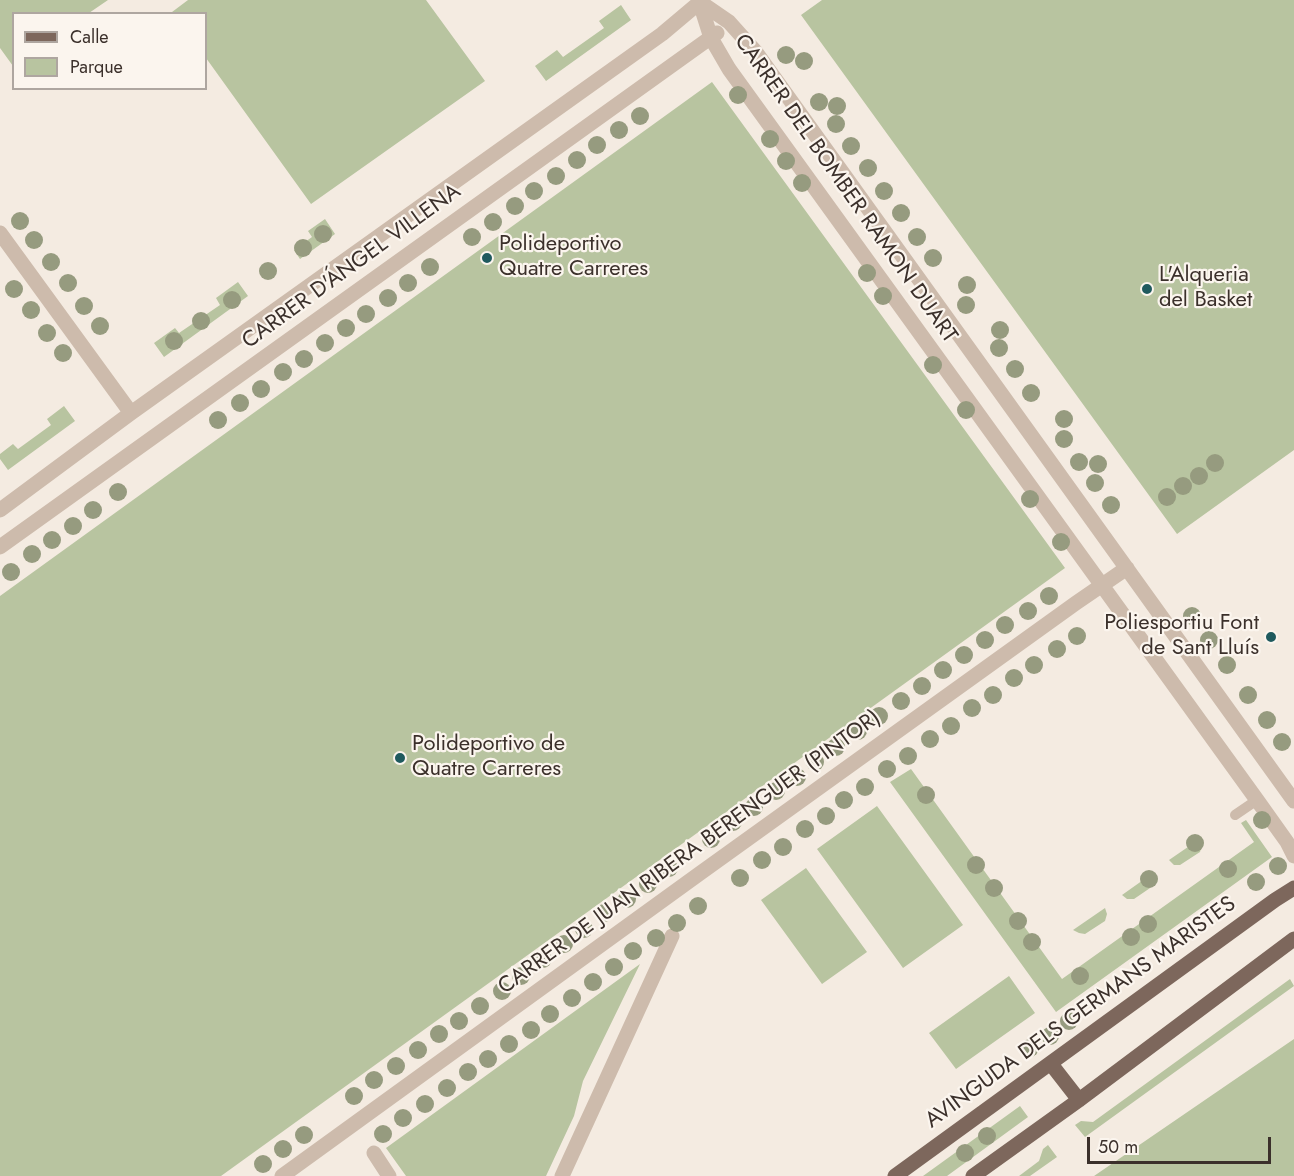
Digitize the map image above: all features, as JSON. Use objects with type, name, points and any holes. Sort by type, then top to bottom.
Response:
[{"type":"main road","name":"AVINGUDA DELS GERMANS MARISTES","points":[[895,1176],[1294,888]]},
{"type":"main road","points":[[973,1176],[1079,1100],[1294,939]]},
{"type":"main road","points":[[1051,1064],[1079,1100]]},
{"type":"street","name":"CARRER DEL BOMBER RAMON DUART","points":[[700,1],[729,22],[755,51],[1294,801]]},
{"type":"street","name":"CARRER DEL BOMBER RAMON DUART","points":[[700,1],[711,38],[729,69],[1257,800],[1287,842],[1294,856]]},
{"type":"street","name":"CARRER D'ÁNGEL VILLENA","points":[[0,510],[131,413],[662,34],[700,1]]},
{"type":"street","name":"CARRER D'ÁNGEL VILLENA","points":[[0,547],[711,38],[729,22]]},
{"type":"street","points":[[0,232],[131,413]]},
{"type":"street","name":"CARRER DE JUAN RIBERA BERENGUER (PINTOR)","points":[[282,1176],[1127,568]]},
{"type":"street","points":[[561,1176],[672,936]]},
{"type":"street","points":[[374,1153],[390,1176]]},
{"type":"lane","points":[[1235,815],[1257,800]]},
{"type":"green space","points":[[0,0],[108,0],[90,12],[12,12],[12,65],[0,48]]},
{"type":"green space","points":[[188,0],[426,0],[485,81],[311,204],[207,59],[207,12],[172,12]]},
{"type":"green space","name":"L'Alqueria del Basket","points":[[822,0],[1294,0],[1294,450],[1177,534],[801,15]]},
{"type":"green space","points":[[621,5],[631,20],[546,81],[535,66],[557,50],[563,57],[604,28],[599,21]]},
{"type":"green space","name":"Polideportivo de Quatre Carreres","points":[[712,82],[1065,568],[221,1176],[0,1176],[0,596]]},
{"type":"green space","points":[[325,219],[335,234],[300,259],[294,250],[312,237],[308,231]]},
{"type":"green space","points":[[238,282],[248,296],[164,357],[154,343],[175,328],[179,333],[220,305],[216,298]]},
{"type":"green space","points":[[64,406],[75,421],[8,470],[0,459],[0,454],[13,444],[18,449],[51,425],[47,419]]},
{"type":"green space","points":[[911,769],[1062,979],[1254,842],[1241,823],[1246,820],[1272,857],[1056,1012],[890,782]]},
{"type":"green space","points":[[877,806],[963,925],[903,968],[817,849]]},
{"type":"green space","points":[[1201,838],[1200,852],[1180,865],[1174,865],[1169,860]]},
{"type":"green space","points":[[806,868],[867,952],[822,984],[761,900]]},
{"type":"green space","points":[[1153,873],[1155,879],[1153,886],[1134,899],[1127,899],[1122,895]]},
{"type":"green space","points":[[1105,908],[1107,914],[1105,921],[1085,934],[1073,930]]},
{"type":"green space","points":[[640,964],[583,1081],[574,1116],[546,1176],[406,1176],[386,1148]]},
{"type":"green space","points":[[1009,976],[1035,1013],[956,1069],[929,1033]]},
{"type":"green space","points":[[1290,979],[1294,986],[1085,1137],[1075,1125],[1081,1121],[1093,1122]]},
{"type":"green space","points":[[1294,1039],[1294,1176],[1094,1176]]},
{"type":"green space","points":[[1020,1106],[1028,1117],[947,1176],[923,1176]]},
{"type":"green space","points":[[1048,1145],[1057,1157],[1030,1176],[1019,1176],[1039,1161],[1043,1149]]},
{"type":"place","name":"Polideportivo Quatre Carreres","points":[[487,258]]},
{"type":"place","name":"L'Alqueria del Basket","points":[[1147,289]]},
{"type":"place","name":"Poliesportiu Font de Sant Lluís","points":[[1271,637]]},
{"type":"place","name":"Polideportivo de Quatre Carreres","points":[[400,758]]}]
